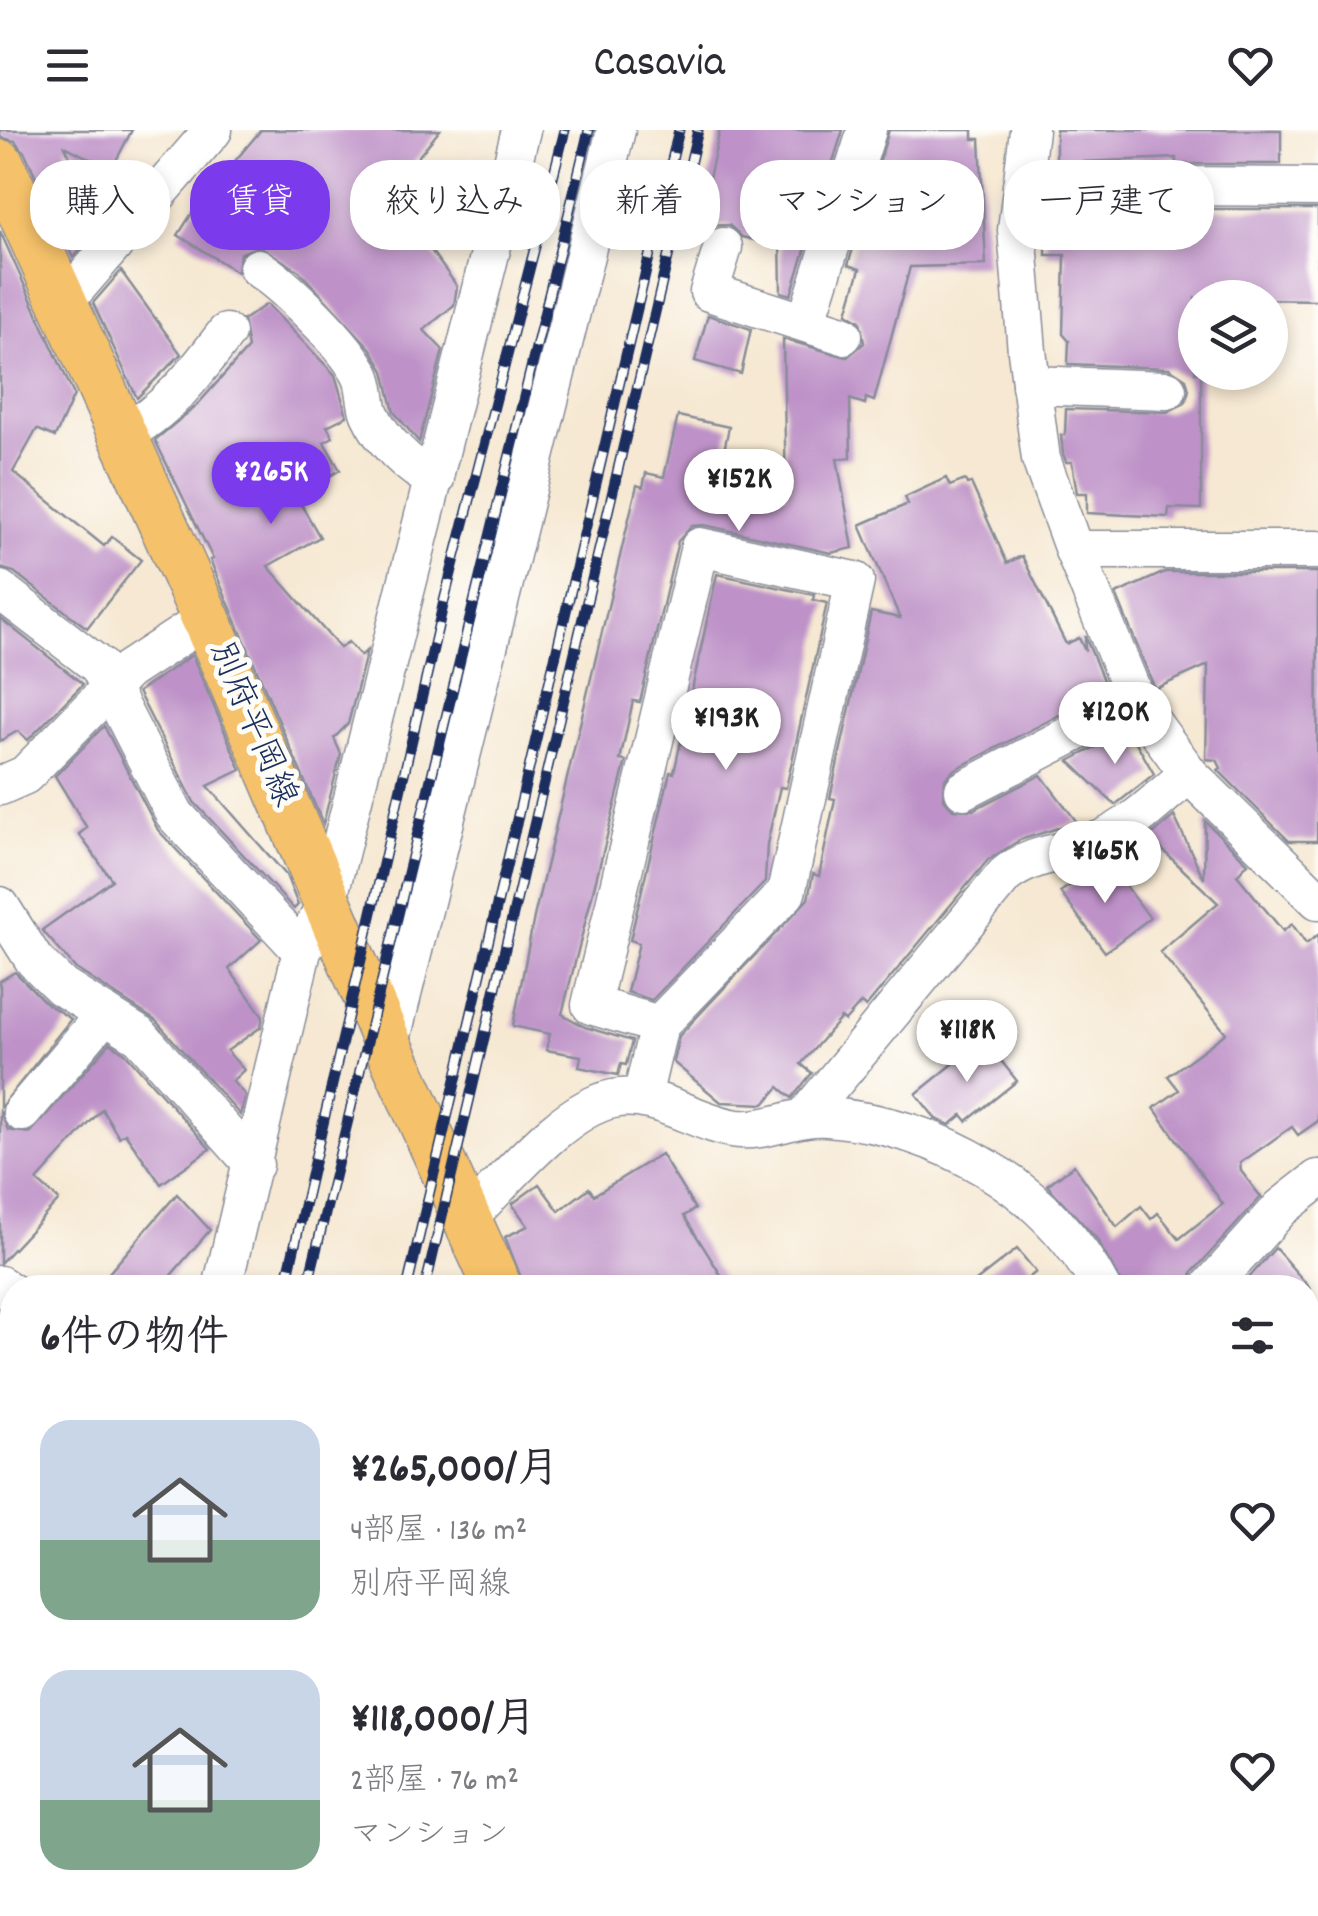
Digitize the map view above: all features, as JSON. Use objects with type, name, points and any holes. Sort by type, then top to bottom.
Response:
[{"type":"main road","name":"別府平岡線","points":[[0,164],[206,619],[389,1047],[492,1275]]},
{"type":"street","points":[[63,303],[213,130]]},
{"type":"street","points":[[225,1275],[302,951],[327,902],[521,130]]},
{"type":"street","points":[[389,1047],[616,130]]},
{"type":"street","points":[[806,323],[867,130]]},
{"type":"street","points":[[1025,160],[1028,130]]},
{"type":"street","points":[[1214,187],[1318,187]]},
{"type":"street","points":[[723,247],[709,292],[844,335]]},
{"type":"street","points":[[1019,250],[1041,460],[1136,701],[1189,774],[1318,900]]},
{"type":"street","points":[[258,268],[297,281],[362,376],[370,415],[415,471],[435,479]]},
{"type":"street","points":[[122,434],[143,424],[168,401],[226,333]]},
{"type":"street","points":[[1032,385],[1167,390]]},
{"type":"street","points":[[642,1098],[658,1025],[786,892],[854,581],[700,547],[591,1005],[658,1025]]},
{"type":"street","points":[[1074,550],[1318,550]]},
{"type":"street","points":[[0,590],[99,666],[175,815],[302,951]]},
{"type":"street","points":[[0,786],[26,775],[128,670],[206,619]]},
{"type":"street","points":[[964,790],[1136,701]]},
{"type":"street","points":[[804,1118],[1005,874],[1038,854],[1095,842],[1116,832],[1189,774]]},
{"type":"street","points":[[0,906],[34,960],[62,986],[140,1036],[254,1165]]},
{"type":"street","points":[[22,1112],[105,1014]]},
{"type":"street","points":[[467,1218],[571,1118],[614,1098],[642,1098],[721,1126],[744,1130],[804,1118],[843,1119],[943,1143],[1000,1175],[1088,1262],[1094,1275]]},
{"type":"street","points":[[1221,1275],[1281,1208],[1318,1179]]},
{"type":"building","points":[[0,130],[132,130],[116,160],[92,160],[65,146],[71,160],[30,160],[30,164],[15,141],[0,137]]},
{"type":"building","points":[[261,130],[440,130],[416,160],[350,160],[350,250],[431,250],[457,286],[454,305],[424,330],[443,350],[419,442],[394,412],[384,371],[371,349],[299,271],[265,250],[330,250],[330,160],[236,160]]},
{"type":"building","points":[[720,130],[843,130],[834,160],[740,160],[740,235],[729,225],[720,225],[720,160],[713,160]]},
{"type":"building","points":[[889,130],[973,130],[973,139],[980,139],[981,160],[880,160]]},
{"type":"building","points":[[1056,130],[1281,130],[1281,164],[1214,164],[1214,160],[1176,158],[1056,160]]},
{"type":"building","points":[[1214,209],[1318,209],[1318,300],[1288,300],[1288,280],[1178,280],[1178,374],[1169,368],[1068,364],[1069,341],[1063,334],[1065,255],[1046,255],[1046,250],[1214,250]]},
{"type":"building","points":[[190,216],[190,243],[178,235]]},
{"type":"building","points":[[984,223],[986,265],[910,267],[874,401],[866,398],[865,404],[850,399],[851,458],[837,459],[853,548],[831,553],[704,525],[692,526],[678,541],[640,702],[633,701],[620,760],[626,761],[562,1014],[585,1027],[632,1041],[626,1065],[621,1064],[618,1075],[579,1067],[581,1056],[546,1050],[550,1034],[513,1026],[534,917],[637,485],[643,487],[646,473],[664,477],[678,416],[729,427],[717,483],[773,498],[773,493],[786,495],[783,339],[847,357],[864,343],[860,321],[847,313],[860,269],[848,265],[853,250],[984,250]]},
{"type":"building","points":[[0,231],[74,395],[55,437],[37,429],[13,472],[104,546],[112,537],[141,560],[87,628],[14,572],[0,568]]},
{"type":"building","points":[[202,250],[250,250],[240,254],[237,272]]},
{"type":"building","points":[[780,250],[805,250],[791,295],[781,292]]},
{"type":"building","points":[[121,271],[181,354],[137,398],[93,303]]},
{"type":"building","points":[[267,304],[335,375],[347,416],[327,426],[333,437],[324,442],[340,470],[296,496],[320,537],[268,566],[340,648],[348,642],[361,656],[367,650],[348,724],[334,738],[341,754],[323,824],[210,560],[213,559],[155,440],[196,406],[248,348],[243,320]]},
{"type":"building","points":[[708,315],[751,329],[741,374],[695,361]]},
{"type":"building","points":[[1189,390],[1201,390],[1201,509],[1169,508],[1168,517],[1087,513],[1087,493],[1077,493],[1072,462],[1066,462],[1063,454],[1061,435],[1065,435],[1066,409],[1167,412],[1185,403]]},
{"type":"building","points":[[946,478],[950,486],[965,480],[971,483],[1007,563],[1022,556],[1066,644],[1079,638],[1085,651],[1085,636],[1107,690],[954,770],[945,779],[944,799],[953,809],[973,810],[1041,775],[1077,822],[1020,840],[988,860],[866,1007],[861,1003],[845,1021],[841,1018],[801,1064],[812,1073],[792,1098],[779,1087],[764,1104],[721,1102],[673,1062],[679,1036],[808,899],[813,874],[819,876],[835,799],[830,798],[871,612],[900,618],[860,525],[908,504],[905,497]]},
{"type":"building","points":[[1165,572],[1318,572],[1317,841],[1289,841],[1218,770],[1221,768],[1217,760],[1206,759],[1208,665],[1155,689],[1116,594]]},
{"type":"building","points":[[717,574],[814,595],[813,600],[827,603],[786,788],[780,787],[767,844],[765,882],[652,1000],[627,992],[639,943],[630,940],[670,772],[674,773]]},
{"type":"building","points":[[0,618],[83,684],[28,740],[18,731],[0,741]]},
{"type":"building","points":[[192,655],[241,770],[208,786],[286,875],[298,905],[294,909],[194,802],[138,692]]},
{"type":"building","points":[[104,726],[158,830],[261,940],[229,969],[263,1016],[261,1027],[227,1051],[244,1070],[232,1081],[245,1095],[240,1115],[156,1021],[76,969],[42,930],[112,880],[79,834],[87,828],[55,776]]},
{"type":"building","points":[[1129,730],[1154,774],[1115,805],[1069,761]]},
{"type":"building","points":[[1174,816],[1204,879],[1205,821],[1248,863],[1237,875],[1283,931],[1292,924],[1306,944],[1318,935],[1318,1121],[1298,1135],[1292,1127],[1240,1163],[1241,1171],[1261,1197],[1191,1275],[1117,1275],[1096,1238],[1047,1185],[1074,1165],[1117,1227],[1141,1206],[1151,1219],[1158,1213],[1179,1239],[1223,1204],[1154,1108],[1179,1090],[1168,1076],[1226,1033],[1160,952],[1218,903],[1149,837]]},
{"type":"building","points":[[1107,861],[1150,918],[1105,952],[1060,892]]},
{"type":"building","points":[[15,972],[46,1003],[71,1019],[0,1108],[0,981]]},
{"type":"building","points":[[984,1039],[1017,1081],[967,1121],[962,1115],[950,1125],[936,1119],[916,1094]]},
{"type":"building","points":[[110,1043],[125,1053],[210,1149],[161,1184],[125,1133],[119,1137],[102,1109],[37,1181],[59,1200],[0,1263],[0,1111],[8,1130],[30,1133]]},
{"type":"building","points":[[661,1154],[695,1209],[684,1216],[721,1275],[520,1275],[505,1237],[528,1226],[512,1204],[539,1184],[559,1211],[589,1188],[594,1195]]},
{"type":"building","points":[[177,1194],[210,1230],[171,1275],[107,1275]]},
{"type":"building","points":[[1275,1248],[1299,1275],[1251,1275]]},
{"type":"building","points":[[1017,1249],[1036,1272],[1032,1275],[984,1275]]},
{"type":"railway","points":[[288,1275],[444,601],[565,130]]},
{"type":"railway","points":[[310,1275],[589,130]]},
{"type":"railway","points":[[410,1275],[679,130]]},
{"type":"railway","points":[[428,1275],[698,130]]}]
